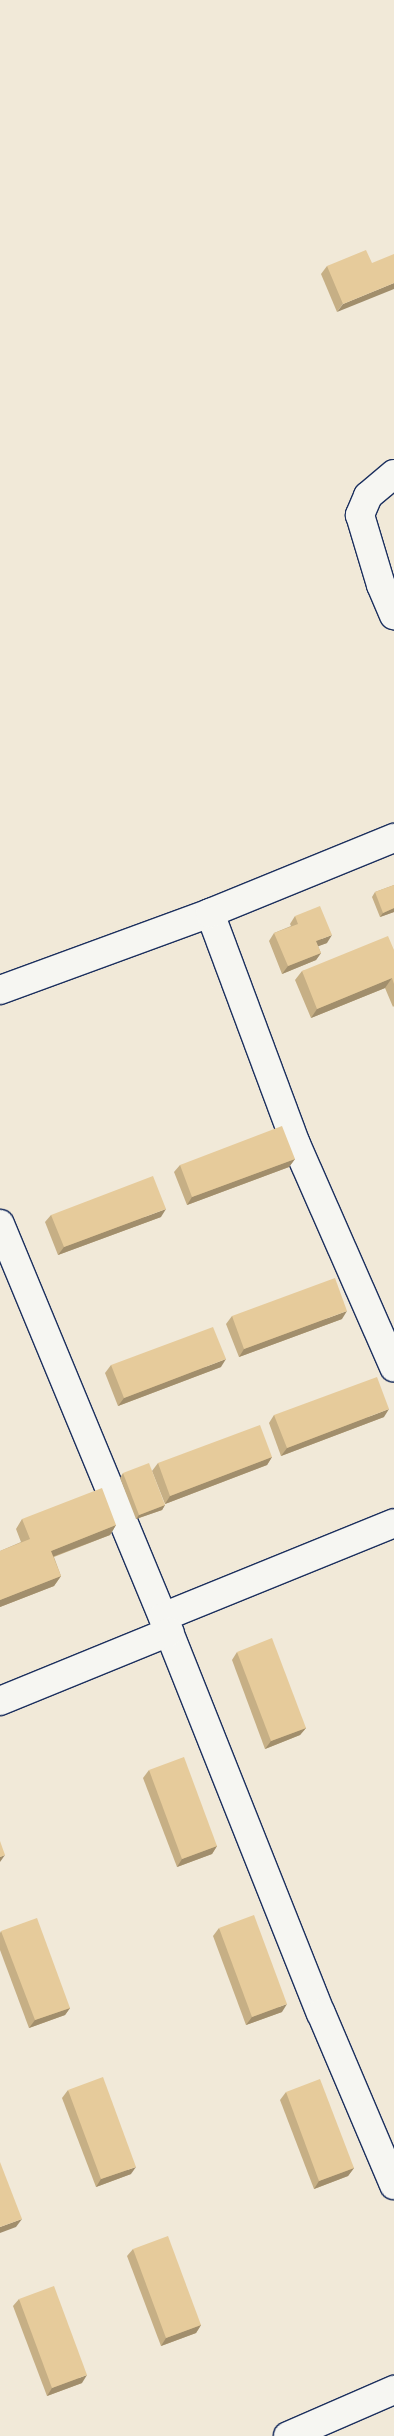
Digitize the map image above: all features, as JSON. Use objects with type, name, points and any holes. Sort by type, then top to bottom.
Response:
[{"type":"street","points":[[394,474],[368,496],[360,515],[381,585],[394,615]]},
{"type":"street","points":[[0,990],[210,913],[394,838]]},
{"type":"street","points":[[210,913],[296,1144],[394,1367]]},
{"type":"street","points":[[0,1224],[166,1624],[321,2013],[394,2184]]},
{"type":"street","points":[[0,1701],[166,1624],[394,1523]]},
{"type":"street","points":[[288,2436],[394,2390]]},
{"type":"building","points":[[366,250],[372,263],[394,254],[394,283],[343,304],[327,266]]},
{"type":"building","points":[[394,885],[394,908],[383,913],[375,892]]},
{"type":"building","points":[[320,906],[332,935],[316,941],[321,953],[288,966],[274,933],[298,924],[295,916]]},
{"type":"building","points":[[388,936],[394,950],[394,984],[392,978],[317,1009],[302,971]]},
{"type":"building","points":[[282,1126],[295,1159],[192,1197],[180,1165]]},
{"type":"building","points":[[153,1176],[166,1209],[64,1247],[51,1215]]},
{"type":"building","points":[[335,1278],[347,1311],[244,1349],[232,1316]]},
{"type":"building","points":[[213,1327],[226,1359],[124,1398],[111,1365]]},
{"type":"building","points":[[377,1377],[389,1409],[287,1448],[274,1415]]},
{"type":"building","points":[[260,1425],[272,1457],[170,1496],[158,1463]]},
{"type":"building","points":[[149,1463],[165,1505],[139,1515],[123,1473]]},
{"type":"building","points":[[102,1488],[116,1525],[51,1551],[61,1576],[0,1600],[0,1551],[30,1539],[22,1519]]},
{"type":"building","points":[[272,1638],[306,1728],[271,1741],[237,1652]]},
{"type":"building","points":[[184,1757],[217,1846],[182,1859],[149,1770]]},
{"type":"building","points":[[0,1841],[5,1855],[0,1857]]},
{"type":"building","points":[[254,1915],[287,2004],[252,2017],[219,1928]]},
{"type":"building","points":[[37,1918],[70,2008],[35,2020],[1,1931]]},
{"type":"building","points":[[103,2077],[136,2167],[101,2179],[68,2090]]},
{"type":"building","points":[[320,2079],[354,2168],[319,2181],[286,2092]]},
{"type":"building","points":[[0,2162],[22,2219],[0,2227]]},
{"type":"building","points":[[168,2236],[201,2325],[166,2338],[133,2249]]},
{"type":"building","points":[[54,2286],[87,2375],[52,2388],[19,2299]]}]
